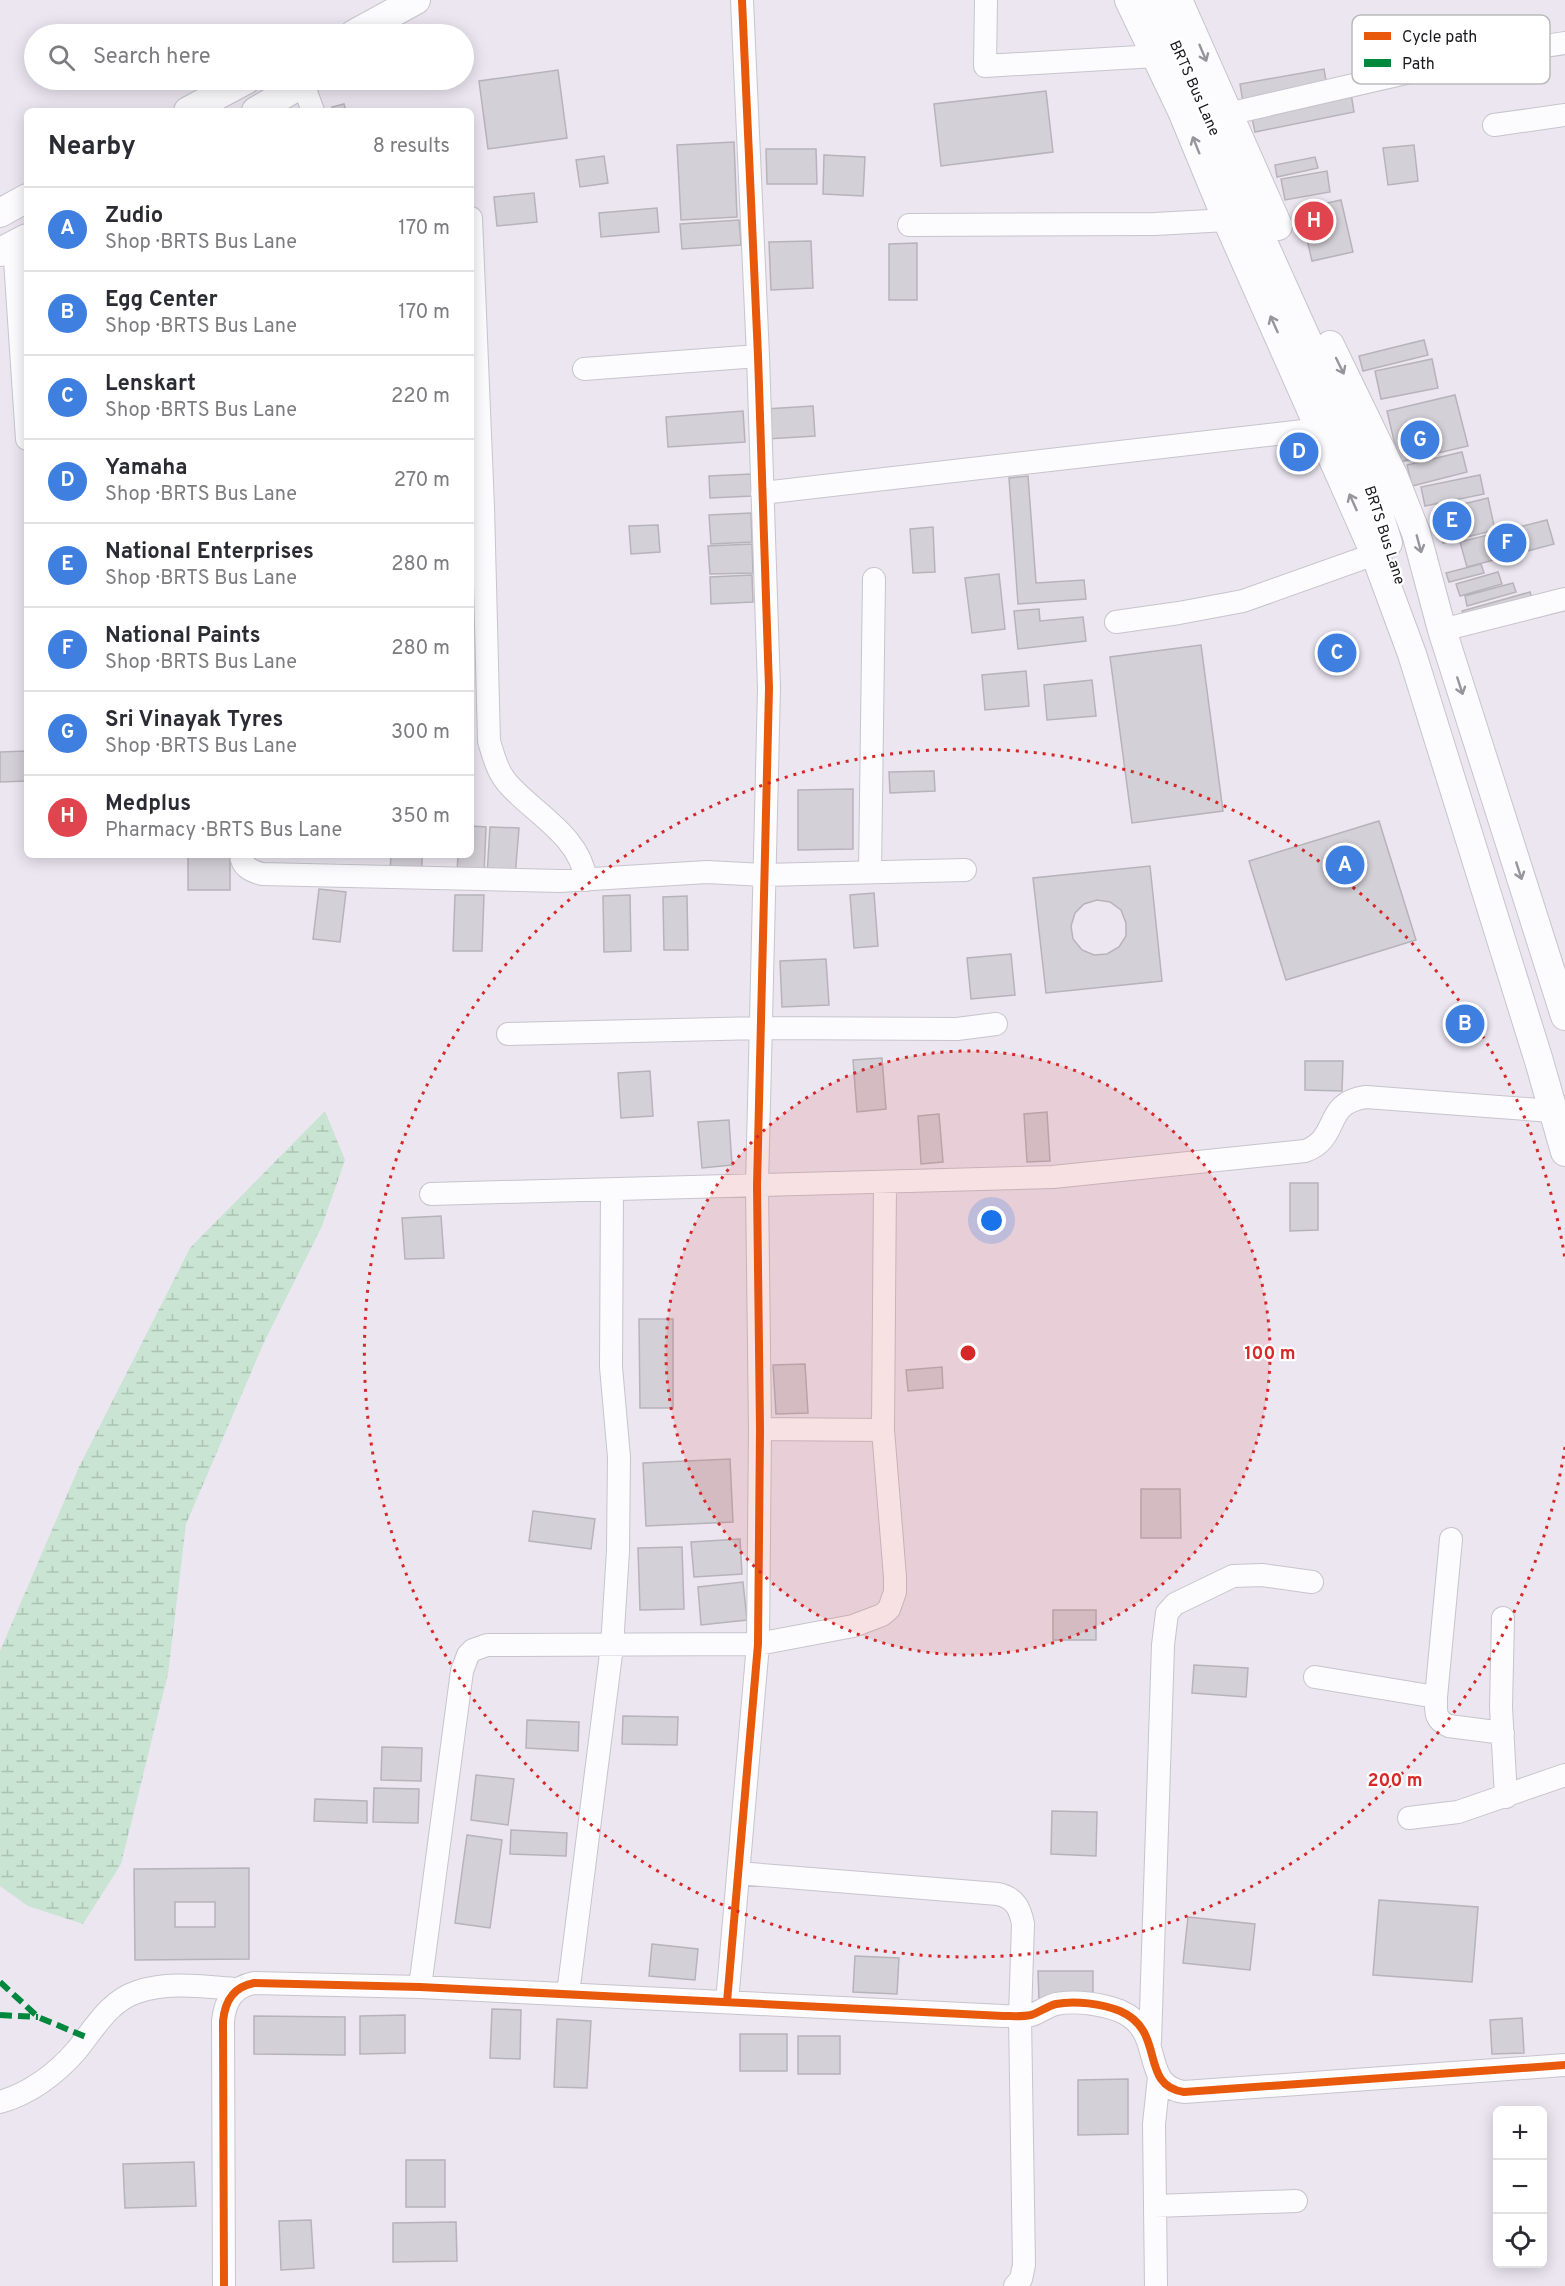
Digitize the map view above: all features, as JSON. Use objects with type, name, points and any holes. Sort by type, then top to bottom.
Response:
[{"type":"main road","points":[[372,24],[416,0]]},
{"type":"main road","points":[[1129,0],[1182,111],[1227,220],[1375,554],[1412,654],[1539,1061],[1561,1104],[1565,1152]]},
{"type":"main road","name":"BRTS Bus Lane","points":[[1154,0],[1363,464],[1561,1104]]},
{"type":"main road","points":[[1178,0],[1197,38],[1322,329],[1394,477],[1416,533],[1442,630],[1565,1016]]},
{"type":"main road","points":[[194,108],[227,90]]},
{"type":"main road","points":[[261,108],[292,90]]},
{"type":"main road","points":[[0,213],[24,200]]},
{"type":"street","points":[[727,2002],[758,1644],[760,1429],[758,1185],[769,688],[758,356],[742,0]]},
{"type":"street","points":[[986,0],[985,66],[1156,56]]},
{"type":"street","points":[[1550,45],[1565,43]]},
{"type":"street","points":[[1228,114],[1358,84]]},
{"type":"street","points":[[308,90],[313,108]]},
{"type":"street","points":[[1494,125],[1565,115]]},
{"type":"street","points":[[909,225],[1155,224],[1227,220]]},
{"type":"street","points":[[14,245],[24,394]]},
{"type":"street","points":[[584,369],[758,356]]},
{"type":"street","points":[[474,386],[478,588],[489,741],[497,766],[510,786],[561,832],[575,848],[584,866],[586,880]]},
{"type":"street","points":[[762,493],[1320,429]]},
{"type":"street","points":[[1116,622],[1243,601],[1375,554]]},
{"type":"street","points":[[870,872],[874,579]]},
{"type":"street","points":[[1442,630],[1565,599]]},
{"type":"street","points":[[241,858],[251,872],[262,874],[447,879],[586,880],[706,872],[764,875],[965,870]]},
{"type":"street","points":[[508,1034],[761,1028],[957,1029],[996,1024]]},
{"type":"street","points":[[431,1194],[1053,1177],[1305,1151],[1321,1143],[1340,1107],[1347,1102],[1366,1097],[1561,1104]]},
{"type":"street","points":[[420,1987],[462,1671],[468,1655],[479,1647],[495,1644],[612,1646],[758,1644],[853,1626],[882,1615],[889,1609],[895,1592],[896,1577],[883,1430],[885,1183]]},
{"type":"street","points":[[568,1994],[612,1646],[618,1551],[619,1457],[611,1367],[612,1190]]},
{"type":"street","points":[[760,1429],[883,1430]]},
{"type":"street","points":[[1451,1539],[1436,1712],[1440,1723],[1449,1726],[1503,1733]]},
{"type":"street","points":[[1150,2042],[1163,1626],[1167,1613],[1175,1604],[1233,1576],[1262,1575],[1312,1582]]},
{"type":"street","points":[[1503,1618],[1503,1733],[1506,1797]]},
{"type":"street","points":[[1315,1677],[1436,1697]]},
{"type":"street","points":[[1409,1818],[1458,1812],[1565,1775]]},
{"type":"street","points":[[738,1873],[1008,1896],[1015,1902],[1023,1924],[1020,2016],[1024,2265],[1021,2279],[1015,2286]]},
{"type":"street","points":[[224,2286],[223,2021],[229,1999],[238,1989],[245,1985],[264,1982],[420,1987],[1020,2016],[1031,2015],[1054,2005],[1082,2003],[1119,2011],[1142,2026],[1150,2042],[1159,2077],[1154,2124],[1156,2286]]},
{"type":"street","points":[[0,2102],[27,2091],[59,2068],[76,2051],[108,2010],[126,1996],[165,1986],[238,1989]]},
{"type":"street","points":[[1159,2077],[1175,2091],[1195,2092],[1565,2065]]},
{"type":"street","points":[[1155,2206],[1296,2201]]},
{"type":"green space","points":[[325,1111],[345,1160],[322,1226],[265,1340],[186,1524],[168,1674],[121,1864],[83,1924],[28,1906],[0,1886],[0,1651],[79,1467],[190,1248]]},
{"type":"building","points":[[1324,69],[1327,87],[1243,102],[1240,84]]},
{"type":"building","points":[[558,70],[567,138],[488,149],[479,81]]},
{"type":"building","points":[[1046,91],[1053,152],[941,166],[934,104]]},
{"type":"building","points":[[1351,93],[1354,112],[1255,132],[1251,113]]},
{"type":"building","points":[[344,104],[345,108],[332,108]]},
{"type":"building","points":[[734,142],[737,217],[681,220],[677,145]]},
{"type":"building","points":[[1414,145],[1418,181],[1388,185],[1383,148]]},
{"type":"building","points":[[766,149],[816,149],[817,184],[767,184]]},
{"type":"building","points":[[824,155],[865,157],[863,196],[823,194]]},
{"type":"building","points":[[604,156],[608,183],[580,187],[576,160]]},
{"type":"building","points":[[1315,157],[1318,168],[1277,177],[1275,165]]},
{"type":"building","points":[[1327,171],[1330,192],[1285,200],[1281,179]]},
{"type":"building","points":[[534,193],[537,222],[497,226],[494,197]]},
{"type":"building","points":[[1341,200],[1353,252],[1312,261],[1300,209]]},
{"type":"building","points":[[657,208],[659,232],[601,237],[599,213]]},
{"type":"building","points":[[739,220],[741,245],[682,249],[680,224]]},
{"type":"building","points":[[811,241],[813,288],[771,290],[769,242]]},
{"type":"building","points":[[917,243],[917,300],[889,300],[889,244]]},
{"type":"building","points":[[1424,340],[1428,355],[1363,371],[1359,356]]},
{"type":"building","points":[[1432,359],[1438,388],[1381,399],[1375,371]]},
{"type":"building","points":[[1455,395],[1468,446],[1399,462],[1387,411]]},
{"type":"building","points":[[813,406],[815,436],[767,439],[765,409]]},
{"type":"building","points":[[743,411],[745,442],[668,447],[666,417]]},
{"type":"building","points":[[1462,452],[1467,472],[1412,486],[1407,465]]},
{"type":"building","points":[[751,474],[752,496],[710,498],[709,476]]},
{"type":"building","points":[[1480,475],[1484,494],[1425,506],[1421,487]]},
{"type":"building","points":[[1028,476],[1036,583],[1084,580],[1086,599],[1018,604],[1009,478]]},
{"type":"building","points":[[1488,498],[1495,530],[1443,543],[1435,511]]},
{"type":"building","points":[[751,513],[752,542],[711,544],[709,515]]},
{"type":"building","points":[[1547,520],[1554,544],[1467,567],[1460,542]]},
{"type":"building","points":[[658,525],[660,552],[631,554],[629,526]]},
{"type":"building","points":[[933,527],[935,572],[913,573],[910,529]]},
{"type":"building","points":[[752,544],[753,573],[710,574],[708,546]]},
{"type":"building","points":[[1481,564],[1484,573],[1449,582],[1446,573]]},
{"type":"building","points":[[1498,572],[1502,584],[1460,596],[1456,584]]},
{"type":"building","points":[[999,574],[1005,629],[972,633],[965,578]]},
{"type":"building","points":[[752,575],[753,602],[711,604],[710,577]]},
{"type":"building","points":[[1513,583],[1516,592],[1467,606],[1465,596]]},
{"type":"building","points":[[1530,592],[1533,602],[1465,620],[1462,611]]},
{"type":"building","points":[[1039,609],[1040,621],[1083,617],[1086,641],[1018,649],[1014,611]]},
{"type":"building","points":[[1201,645],[1223,811],[1132,823],[1110,657]]},
{"type":"building","points":[[1026,671],[1029,706],[985,710],[982,675]]},
{"type":"building","points":[[1092,680],[1096,716],[1047,720],[1044,685]]},
{"type":"building","points":[[24,751],[24,781],[0,782],[0,752]]},
{"type":"building","points":[[934,771],[935,791],[890,793],[889,772]]},
{"type":"building","points":[[853,789],[853,849],[798,850],[798,790]]},
{"type":"building","points":[[1379,821],[1416,940],[1286,980],[1249,861]]},
{"type":"building","points":[[474,826],[486,827],[484,874],[457,873],[458,858],[474,858]]},
{"type":"building","points":[[490,827],[519,828],[515,877],[487,875]]},
{"type":"building","points":[[188,858],[230,858],[230,890],[188,890]]},
{"type":"building","points":[[391,858],[422,858],[422,873],[390,872]]},
{"type":"building","points":[[1150,866],[1162,981],[1046,993],[1033,878]],"holes":[[[1097,900],[1110,902],[1121,910],[1126,923],[1126,936],[1119,947],[1107,954],[1094,955],[1082,950],[1073,939],[1071,926],[1075,913],[1084,904]]]},
{"type":"building","points":[[319,889],[346,892],[340,942],[313,939]]},
{"type":"building","points":[[874,893],[878,946],[854,948],[850,895]]},
{"type":"building","points":[[455,895],[484,895],[482,951],[453,951]]},
{"type":"building","points":[[630,895],[631,951],[604,952],[603,896]]},
{"type":"building","points":[[687,896],[688,950],[664,950],[663,897]]},
{"type":"building","points":[[1011,954],[1015,995],[971,999],[967,958]]},
{"type":"building","points":[[826,959],[829,1005],[782,1007],[780,961]]},
{"type":"building","points":[[882,1058],[886,1109],[857,1112],[853,1060]]},
{"type":"building","points":[[1305,1061],[1343,1061],[1342,1091],[1305,1090]]},
{"type":"building","points":[[650,1071],[653,1116],[621,1118],[618,1073]]},
{"type":"building","points":[[1047,1112],[1050,1161],[1027,1162],[1024,1114]]},
{"type":"building","points":[[939,1114],[943,1162],[921,1164],[918,1116]]},
{"type":"building","points":[[729,1120],[732,1165],[702,1168],[698,1122]]},
{"type":"building","points":[[1290,1183],[1318,1183],[1318,1230],[1290,1231]]},
{"type":"building","points":[[441,1216],[444,1258],[405,1259],[402,1218]]},
{"type":"building","points":[[639,1319],[673,1319],[673,1408],[640,1408]]},
{"type":"building","points":[[805,1364],[808,1413],[776,1414],[773,1365]]},
{"type":"building","points":[[942,1367],[943,1388],[908,1391],[906,1370]]},
{"type":"building","points":[[730,1459],[733,1522],[646,1526],[643,1463]]},
{"type":"building","points":[[1141,1489],[1180,1489],[1181,1538],[1141,1538]]},
{"type":"building","points":[[533,1511],[595,1519],[591,1549],[529,1541]]},
{"type":"building","points":[[740,1539],[742,1574],[694,1577],[691,1542]]},
{"type":"building","points":[[682,1547],[684,1609],[640,1610],[638,1548]]},
{"type":"building","points":[[743,1582],[747,1620],[701,1625],[698,1587]]},
{"type":"building","points":[[1053,1610],[1096,1610],[1096,1640],[1053,1640]]},
{"type":"building","points":[[1194,1665],[1248,1668],[1246,1697],[1192,1693]]},
{"type":"building","points":[[623,1716],[678,1717],[677,1745],[622,1744]]},
{"type":"building","points":[[527,1720],[579,1722],[578,1751],[526,1748]]},
{"type":"building","points":[[382,1747],[422,1748],[421,1781],[381,1780]]},
{"type":"building","points":[[476,1775],[514,1779],[508,1825],[471,1820]]},
{"type":"building","points":[[374,1788],[419,1789],[418,1823],[373,1822]]},
{"type":"building","points":[[315,1799],[367,1801],[367,1823],[314,1821]]},
{"type":"building","points":[[1052,1811],[1097,1812],[1096,1856],[1051,1854]]},
{"type":"building","points":[[511,1830],[567,1833],[566,1856],[510,1854]]},
{"type":"building","points":[[467,1835],[502,1840],[490,1928],[455,1923]]},
{"type":"building","points":[[249,1868],[249,1959],[135,1960],[134,1869]],"holes":[[[175,1902],[215,1902],[215,1927],[175,1927]]]},
{"type":"building","points":[[1379,1900],[1478,1907],[1472,1982],[1373,1975]]},
{"type":"building","points":[[1188,1917],[1255,1924],[1250,1970],[1183,1963]]},
{"type":"building","points":[[652,1944],[698,1949],[695,1980],[649,1976]]},
{"type":"building","points":[[855,1956],[899,1958],[897,1994],[853,1992]]},
{"type":"building","points":[[1038,1971],[1093,1971],[1093,1999],[1039,2000]]},
{"type":"building","points":[[492,2009],[521,2010],[520,2059],[490,2058]]},
{"type":"building","points":[[405,2015],[405,2053],[360,2054],[360,2016]]},
{"type":"building","points":[[254,2016],[345,2017],[345,2055],[254,2054]]},
{"type":"building","points":[[1522,2018],[1524,2053],[1492,2054],[1490,2020]]},
{"type":"building","points":[[557,2019],[591,2021],[587,2088],[554,2087]]},
{"type":"building","points":[[740,2034],[787,2034],[787,2071],[740,2071]]},
{"type":"building","points":[[798,2036],[840,2036],[840,2074],[798,2074]]},
{"type":"building","points":[[1128,2079],[1128,2134],[1078,2135],[1078,2080]]},
{"type":"building","points":[[406,2160],[445,2160],[445,2207],[406,2207]]},
{"type":"building","points":[[194,2162],[196,2206],[125,2208],[123,2164]]},
{"type":"building","points":[[311,2220],[314,2268],[281,2270],[279,2221]]},
{"type":"building","points":[[456,2222],[457,2261],[393,2262],[393,2223]]},
{"type":"marked path","points":[[0,1982],[38,2017],[86,2037]]},
{"type":"marked path","points":[[0,2015],[38,2017]]},
{"type":"cycle path","points":[[727,2002],[758,1644],[760,1429],[757,1186],[769,688],[758,356],[742,0]]},
{"type":"cycle path","points":[[224,2286],[223,2021],[231,1996],[241,1988],[254,1983],[420,1987],[1003,2016],[1031,2015],[1063,2003],[1088,2003],[1120,2011],[1134,2020],[1143,2031],[1149,2044],[1161,2079],[1170,2087],[1184,2092],[1565,2065]]},
{"type":"place","name":"Medplus","points":[[1314,221]]},
{"type":"place","name":"Sri Vinayak Tyres","points":[[1420,440]]},
{"type":"place","name":"Yamaha","points":[[1299,452]]},
{"type":"place","name":"National Enterprises","points":[[1452,521]]},
{"type":"place","name":"National Paints","points":[[1507,543]]},
{"type":"place","name":"Lenskart","points":[[1337,653]]},
{"type":"place","name":"Zudio","points":[[1345,865]]},
{"type":"place","name":"Egg Center","points":[[1465,1024]]}]
